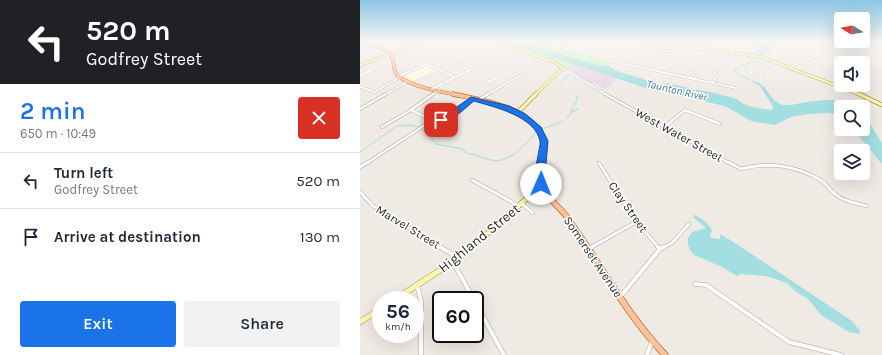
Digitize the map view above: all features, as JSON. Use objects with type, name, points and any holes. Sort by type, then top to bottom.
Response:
[{"type":"main road","points":[[391,59],[394,70],[400,76],[409,81],[432,89],[478,100],[518,112],[539,130],[544,144],[540,173],[541,186]]},
{"type":"main road","name":"Somerset Avenue","points":[[541,186],[548,197],[568,218],[633,318],[666,355]]},
{"type":"street","points":[[360,65],[376,59]]},
{"type":"street","points":[[360,87],[375,92],[400,76],[439,59]]},
{"type":"street","points":[[432,89],[491,59]]},
{"type":"street","name":"West Water Street","points":[[544,59],[558,64],[600,92],[741,169],[750,165],[763,165],[796,170],[821,181],[839,198],[867,206]]},
{"type":"street","points":[[606,59],[736,88]]},
{"type":"street","points":[[691,78],[707,59]]},
{"type":"street","points":[[712,83],[729,59]]},
{"type":"street","points":[[766,59],[776,61],[850,90],[882,105]]},
{"type":"street","points":[[791,67],[809,59]]},
{"type":"street","points":[[478,100],[548,60]]},
{"type":"street","points":[[757,76],[776,61]]},
{"type":"street","points":[[427,64],[454,78]]},
{"type":"street","points":[[459,64],[468,70]]},
{"type":"street","points":[[518,112],[563,68]]},
{"type":"street","points":[[360,76],[372,70]]},
{"type":"street","points":[[491,84],[488,82],[496,78]]},
{"type":"street","points":[[360,109],[409,81]]},
{"type":"street","points":[[382,127],[411,110],[439,90]]},
{"type":"street","points":[[360,167],[425,125],[447,118],[473,99]]},
{"type":"street","points":[[411,110],[434,121]]},
{"type":"street","points":[[664,127],[685,110],[720,124]]},
{"type":"street","name":"Clay Street","points":[[599,163],[636,222],[660,249]]},
{"type":"street","points":[[472,180],[520,204],[533,213]]},
{"type":"street","name":"Highland Street","points":[[408,291],[459,258],[541,186]]},
{"type":"street","name":"Marvel Street","points":[[360,192],[373,206],[459,258]]},
{"type":"street","points":[[588,248],[636,222]]},
{"type":"street","points":[[620,297],[660,249],[672,243],[690,224]]},
{"type":"street","points":[[453,262],[469,291]]},
{"type":"street","points":[[695,284],[706,285],[789,342],[802,347],[841,355]]},
{"type":"street","points":[[417,285],[421,300],[421,355]]},
{"type":"street","points":[[360,322],[372,315]]},
{"type":"street","points":[[484,319],[504,355]]},
{"type":"street","points":[[647,355],[652,341]]},
{"type":"shaded area","points":[[573,63],[618,78],[605,89],[595,83],[590,84],[566,69]]},
{"type":"shaded area","points":[[427,65],[437,70],[412,81],[403,76]]},
{"type":"green space","points":[[548,59],[557,59],[573,63],[566,69],[555,61]]},
{"type":"green space","points":[[574,59],[600,59],[614,62],[609,67]]},
{"type":"water","name":"Taunton River","points":[[556,59],[574,59],[604,66],[610,65],[610,68],[615,68],[614,70],[653,82],[671,84],[718,94],[737,99],[743,104],[757,108],[770,110],[774,108],[760,86],[750,80],[765,88],[776,102],[782,105],[815,101],[834,101],[834,114],[809,114],[791,117],[775,125],[751,121],[725,106],[649,89]]},
{"type":"water","points":[[870,124],[882,143],[882,164],[870,150],[870,144],[865,144],[859,136],[870,136]]},
{"type":"water","points":[[693,215],[707,223],[712,231],[710,235],[711,238],[720,239],[720,234],[735,243],[852,321],[860,331],[859,334],[849,332],[821,315],[808,299],[796,292],[787,283],[767,276],[740,274],[737,276],[720,266],[694,255],[688,245],[688,238],[692,232],[706,228],[694,218]]},
{"type":"waterway","points":[[750,80],[736,73],[735,70],[757,59]]},
{"type":"waterway","points":[[562,82],[568,75]]},
{"type":"waterway","points":[[575,105],[578,97],[576,96]]},
{"type":"waterway","points":[[566,118],[570,115],[573,107]]},
{"type":"waterway","points":[[572,112],[578,109]]},
{"type":"waterway","points":[[540,130],[563,121]]},
{"type":"waterway","points":[[360,152],[397,126],[409,125],[419,127]]},
{"type":"waterway","points":[[422,129],[436,144],[463,149],[466,153],[491,160],[505,159],[511,156],[528,142],[537,131]]},
{"type":"route","points":[[441,120],[450,116],[473,99],[522,114],[538,129],[544,141],[539,177],[541,184]]}]
